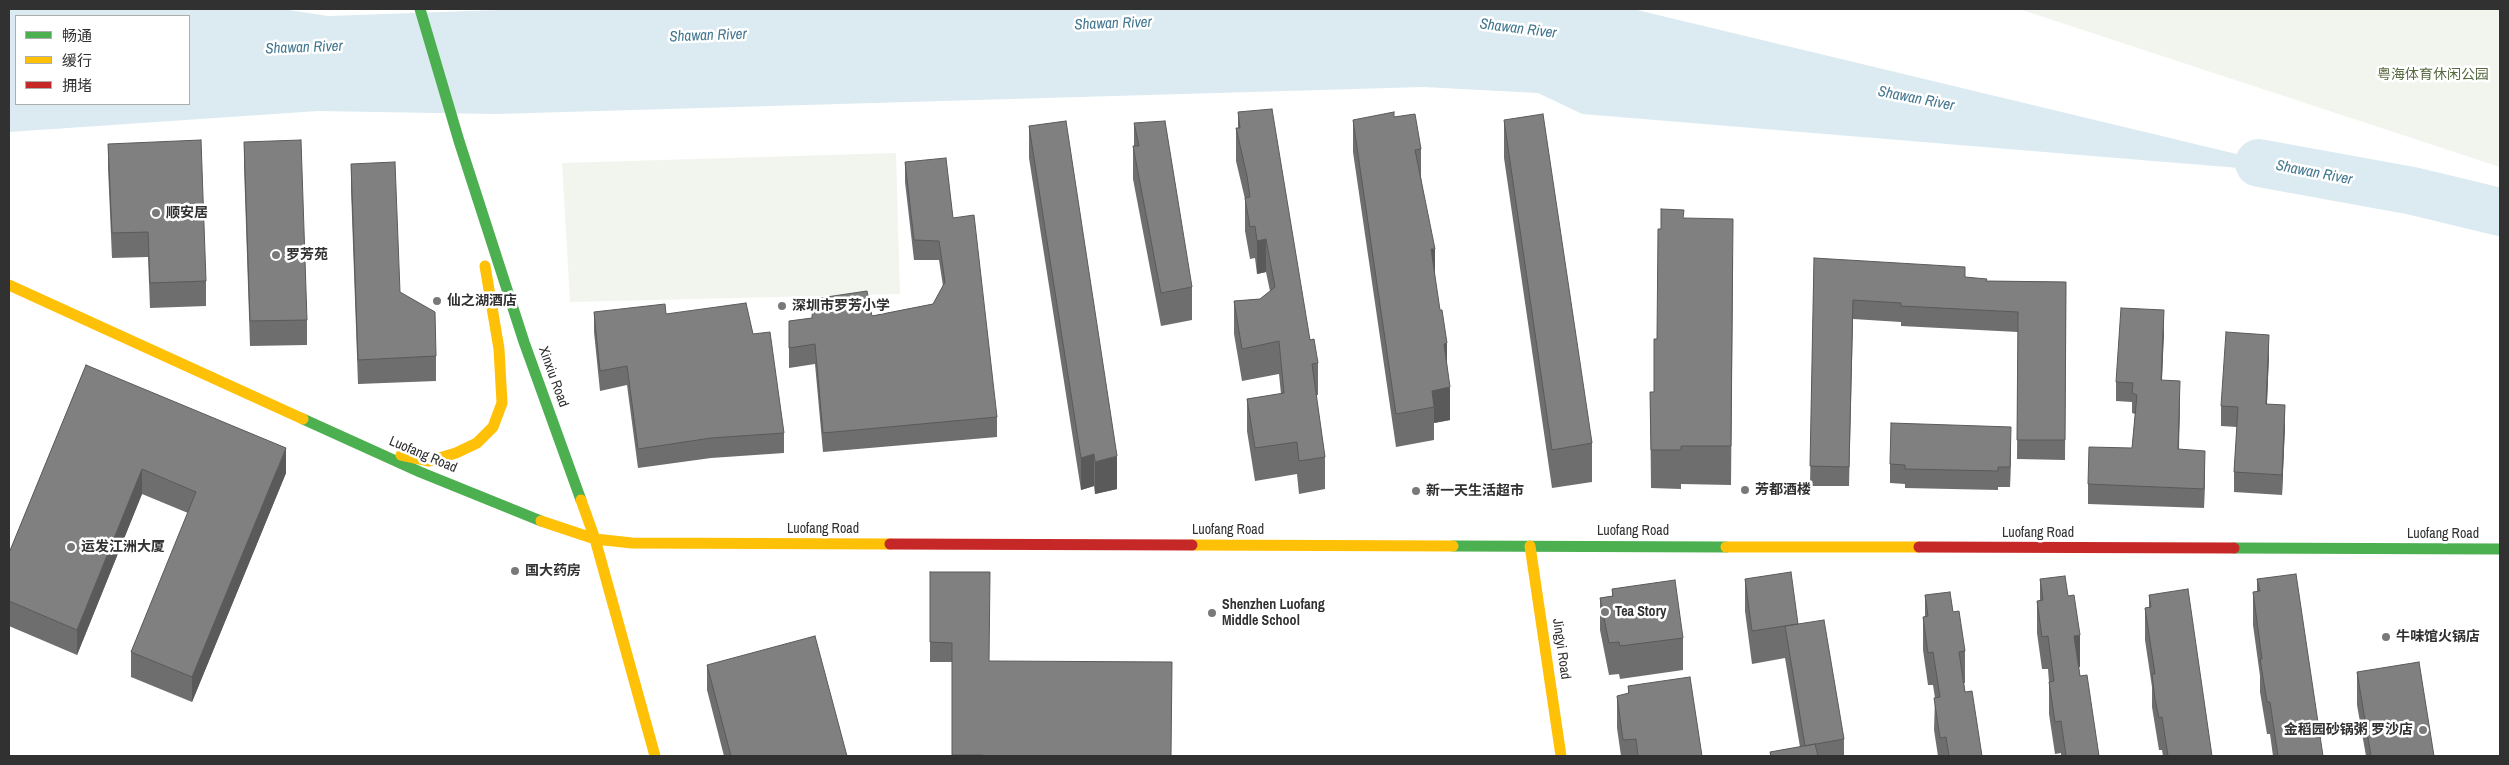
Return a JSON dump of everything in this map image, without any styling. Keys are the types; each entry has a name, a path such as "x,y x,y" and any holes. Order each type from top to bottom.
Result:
{"main road":[{"name":"Xinxiu Road","path":"420,9 459,141 524,342 595,539 655,756"},
{"path":"372,450 429,461 456,453 477,443 493,427 502,403 499,349 467,166"},
{"name":"Luofang Road","path":"9,286 372,450 544,522 595,539 632,543 2500,549"},
{"name":"Jingyi Road","path":"1530,546 1561,756"}],"green space":[{"name":"粤海体育休闲公园","path":"2019,9 2500,9 2500,167"},
{"path":"896,153 900,294 570,302 562,163"}],"water":[{"path":"9,9 282,9 328,16 527,9 1633,9 2324,175 1582,114 1538,93 1423,87 496,114 318,111 9,132"}],"building":[{"path":"1272,109 1310,340 1314,339 1318,363 1312,364 1325,457 1299,461 1297,442 1255,448 1247,399 1284,393 1279,341 1242,349 1234,301 1260,299 1275,287 1266,239 1257,241 1255,226 1250,227 1245,198 1250,197 1236,128 1240,128 1238,112"},
{"path":"1394,112 1394,117 1415,114 1421,149 1415,150 1435,249 1431,249 1447,343 1444,344 1450,387 1432,391 1434,407 1396,414 1353,120"},
{"path":"1543,114 1592,443 1552,450 1504,120"},
{"path":"1066,121 1117,456 1095,462 1094,454 1081,458 1029,126"},
{"path":"1165,121 1192,287 1161,293 1133,146 1139,146 1134,123"},
{"name":"顺安居","path":"201,140 206,281 150,283 148,232 112,233 108,144"},
{"name":"罗芳苑","path":"301,140 307,320 250,321 244,142"},
{"path":"946,158 953,218 974,215 997,417 823,433 815,344 789,348 789,321 812,318 813,299 867,291 872,316 933,304 945,282 939,241 914,240 905,162"},
{"path":"395,162 400,292 435,312 436,356 358,360 351,164"},
{"path":"1661,209 1684,210 1683,218 1733,219 1731,446 1681,446 1681,450 1651,450 1650,392 1654,392 1654,339 1657,339 1658,229 1661,229"},
{"path":"1814,258 1965,267 1965,277 1987,279 1986,281 2066,282 2065,440 2017,440 2018,312 1901,306 1901,303 1853,300 1849,467 1810,466"},
{"path":"746,303 753,334 770,332 784,433 711,438 638,449 627,366 600,371 594,312 665,304 666,314"},
{"path":"2121,308 2164,310 2161,380 2180,381 2178,449 2205,451 2204,489 2088,484 2089,447 2132,448 2137,395 2132,393 2133,383 2116,382"},
{"path":"2226,332 2269,335 2266,404 2285,405 2282,475 2234,472 2238,407 2221,406"},
{"name":"运发江洲大厦","path":"86,365 286,448 192,677 131,652 196,492 142,469 77,630 9,601 9,553"},
{"path":"1891,423 2011,427 2010,467 1998,467 1998,471 1905,469 1905,465 1890,464"},
{"path":"930,572 990,572 989,661 1172,662 1171,756 952,755 952,643 930,642"},
{"path":"1791,572 1798,624 1752,631 1745,579"},
{"path":"2296,574 2323,756 2278,756 2270,702 2267,702 2260,659 2262,659 2253,592 2260,591 2257,579"},
{"path":"2065,576 2068,596 2074,595 2080,635 2074,636 2080,676 2087,675 2099,756 2066,756 2061,721 2055,722 2049,682 2054,681 2048,636 2042,637 2037,601 2043,600 2040,579"},
{"path":"1675,580 1683,638 1620,646 1619,642 1609,643 1600,598 1613,596 1612,589"},
{"path":"2188,589 2212,756 2168,756 2162,717 2159,718 2155,699 2152,674 2155,674 2145,608 2151,607 2149,595"},
{"path":"1950,592 1953,612 1959,611 1965,651 1959,652 1965,692 1972,691 1982,756 1949,756 1946,737 1940,738 1934,698 1940,697 1933,652 1928,653 1923,617 1928,616 1925,595"},
{"path":"1824,620 1844,739 1805,746 1785,626"},
{"path":"815,636 847,756 731,756 707,665"},
{"path":"2419,662 2434,756 2371,756 2357,672"},
{"path":"1690,677 1702,756 1638,756 1636,739 1623,740 1617,696 1629,693 1628,686"},
{"path":"1815,744 1818,756 1771,756 1770,752"}],"waterway":[{"name":"Shawan River","path":"2259,163 2413,191 2500,212"}],"traffic: fast":[{"path":"420,9 459,141 524,342 581,500"},
{"path":"303,419 420,472 541,521"},
{"path":"1453,546 1726,547"},
{"path":"2234,548 2500,549"}],"traffic: slow":[{"path":"401,455 429,461 456,453 477,443 493,427 502,403 499,349 485,266"},
{"path":"9,285 303,419"},
{"path":"581,500 595,539 655,756"},
{"path":"541,521 595,539 632,543 890,544"},
{"path":"1192,545 1453,546"},
{"path":"1530,546 1561,756"},
{"path":"1726,547 1919,547"}],"traffic: jam":[{"path":"890,544 1192,545"},
{"path":"1919,547 2234,548"}],"place":[{"name":"顺安居","path":"156,213"},
{"name":"罗芳苑","path":"276,255"},
{"name":"仙之湖酒店","path":"437,301"},
{"name":"深圳市罗芳小学","path":"782,306"},
{"name":"芳都酒楼","path":"1745,490"},
{"name":"新一天生活超市","path":"1416,491"},
{"name":"运发江洲大厦","path":"71,547"},
{"name":"国大药房","path":"515,571"},
{"name":"Tea Story","path":"1605,612"},
{"name":"Shenzhen Luofang Middle School","path":"1212,613"},
{"name":"牛味馆火锅店","path":"2386,637"},
{"name":"金稻园砂锅粥 罗沙店","path":"2423,730"}]}
